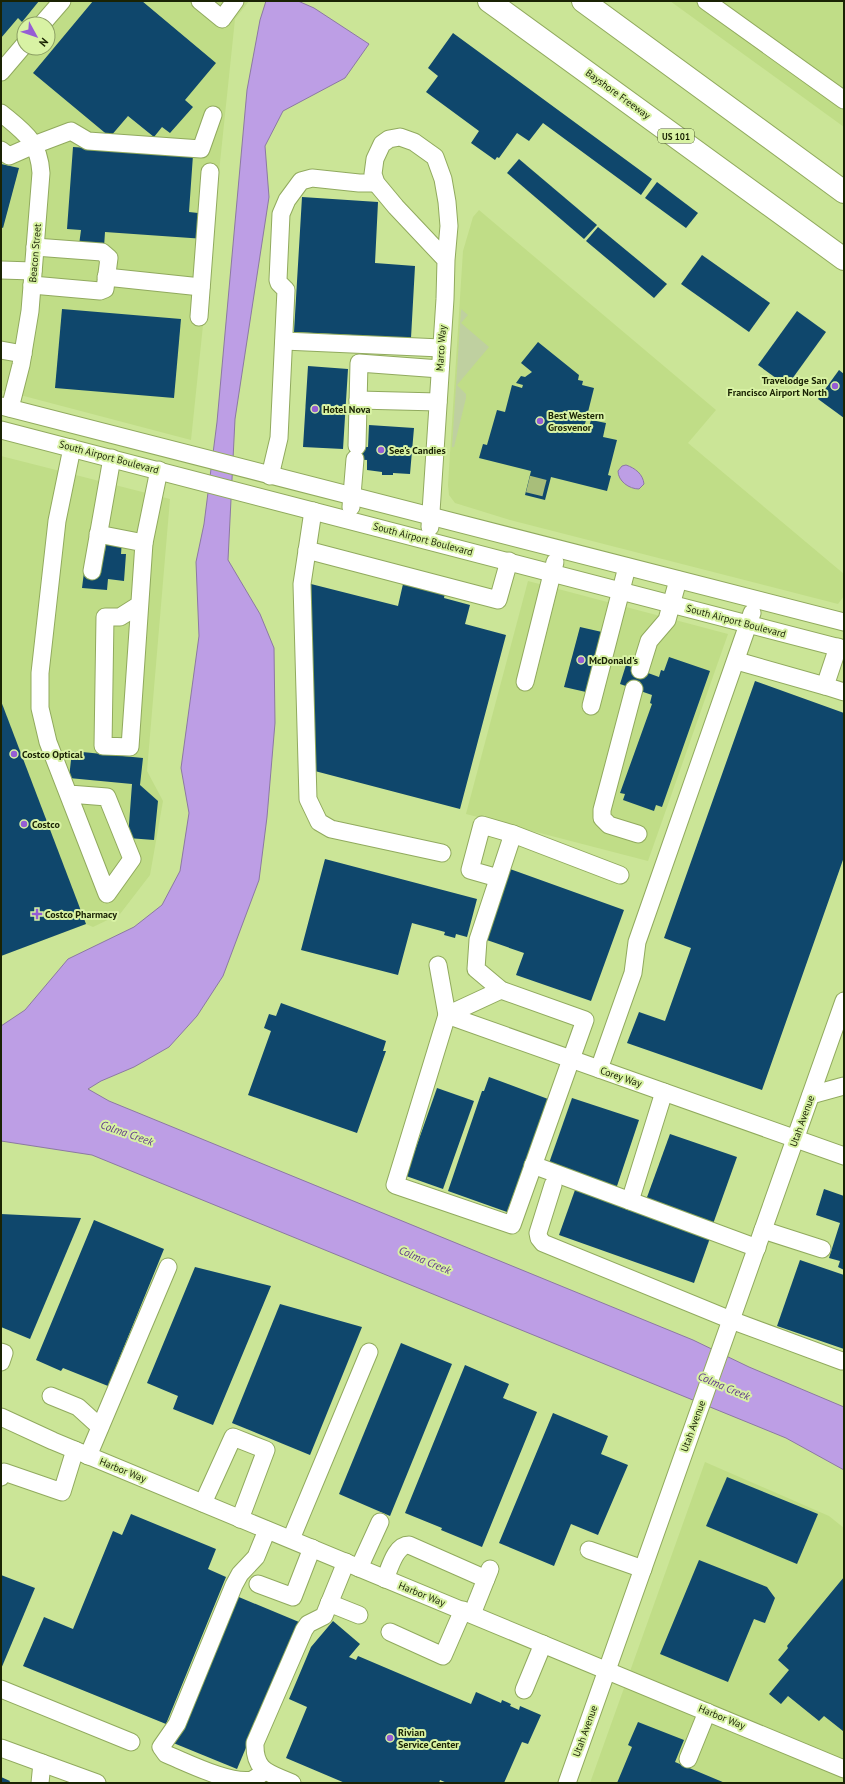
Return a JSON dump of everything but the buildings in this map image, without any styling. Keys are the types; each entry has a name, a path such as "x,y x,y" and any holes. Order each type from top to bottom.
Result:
{"highway":[{"path":"485,1 533,32"},
{"name":"Bayshore Freeway","path":"489,1 844,259"},
{"path":"583,1 844,192"},
{"path":"819,241 844,264"}],"street":[{"path":"49,16 62,1"},
{"path":"200,1 222,19 235,1"},
{"path":"706,1 844,100"},
{"path":"1,72 16,54"},
{"name":"Beacon Street","path":"1,113 26,134 34,145 40,158 41,173 30,311 23,354 5,407"},
{"path":"1,150 9,156 71,131 88,141 201,149 213,115"},
{"name":"Marco Way","path":"376,183 373,174 375,159 382,144 389,139 400,137 414,142 435,157 443,179 448,202 449,226 445,299 429,541"},
{"path":"199,317 210,172"},
{"path":"270,476 279,438 284,341 286,290 278,280 281,214 287,200 301,182 312,178 359,183 376,183 406,218 446,260"},
{"path":"1,270 100,291 105,289 109,258 102,252 35,247"},
{"path":"106,277 201,287"},
{"path":"284,341 441,348"},
{"path":"1,350 23,354"},
{"path":"350,520 356,453 359,363 440,369"},
{"path":"358,400 438,402"},
{"path":"5,407 844,622"},
{"name":"South Airport Boulevard","path":"1,430 841,648"},
{"path":"69,794 107,796 132,859 107,894 72,801 69,794 43,725 39,688 57,521 72,448"},
{"path":"92,571 112,458"},
{"path":"139,604 120,617 105,617 103,746 130,747 144,543 159,470"},
{"path":"313,511 302,584 308,799 319,822 331,829 442,853"},
{"path":"98,534 144,543"},
{"path":"525,682 558,549"},
{"path":"307,550 498,600 509,562"},
{"path":"591,706 627,567"},
{"path":"640,670 649,641 667,620 678,580"},
{"path":"599,1069 633,973 637,942 737,661 756,600"},
{"path":"825,686 841,648"},
{"path":"737,661 844,692"},
{"path":"634,689 602,810 602,818 609,825 638,834"},
{"path":"498,878 470,870 482,825 513,834 620,875"},
{"path":"438,965 447,1015 395,1185 512,1225 585,1020 501,990 476,969 478,940 513,834"},
{"path":"447,1015 501,990"},
{"name":"Utah Avenue","path":"567,1783 844,1001"},
{"name":"Corey Way","path":"447,1015 844,1156"},
{"path":"811,1095 844,1086"},
{"path":"630,1201 664,1092"},
{"path":"533,1165 757,1248"},
{"path":"552,1185 538,1233 538,1238 543,1243 731,1320 842,1361"},
{"path":"763,1230 822,1249"},
{"path":"1,1477 4,1472 62,1492 82,1453 100,1427 168,1267"},
{"path":"1,1352 4,1353 1,1362"},
{"path":"290,1539 368,1352"},
{"path":"51,1396 78,1407 100,1427"},
{"name":"Harbor Way","path":"1,1417 82,1453 240,1519 844,1769"},
{"path":"203,1503 233,1437 266,1450 240,1519"},
{"path":"292,1783 264,1771 256,1760 256,1743 304,1630 308,1624 324,1616 329,1602 380,1522"},
{"path":"264,1771 254,1779 243,1781 228,1780 166,1754 160,1747 177,1724 237,1580 245,1567 256,1557 267,1530"},
{"path":"385,1578 399,1549 404,1545 409,1545 488,1574 444,1656 390,1632"},
{"path":"258,1584 293,1597 312,1548"},
{"path":"589,1550 643,1569"},
{"path":"329,1602 359,1615"},
{"path":"524,1690 543,1644"},
{"path":"1,1689 131,1742"},
{"path":"688,1759 707,1712"},
{"path":"1,1748 97,1783"},
{"path":"40,1783 42,1763"}],"shaded area":[{"path":"1,1 249,1 235,19 191,440 1,390"},
{"path":"670,1 844,1 844,127"},
{"path":"479,210 716,410 688,443 844,574 844,596 838,604 510,520 455,503 449,495 448,485 463,251 473,217"},
{"path":"461,309 468,315 461,323 489,347 457,385 466,394 466,398 454,447 452,447"},
{"path":"1,456 170,499 147,771 163,801 150,875 120,914 93,927 86,924 1,956"},
{"path":"528,581 728,634 648,861 466,814"},
{"path":"705,1462 829,1516 844,1528 844,1783 590,1783"}],"water":[{"name":"Colma Creek","path":"266,1 298,1 314,8 369,44 345,78 283,111 265,146 269,197 235,419 228,560 260,614 274,648 275,723 267,817 259,880 223,976 197,1016 169,1047 134,1067 101,1081 88,1089 109,1101 693,1340 749,1367 844,1407 844,1470 786,1438 92,1155 1,1141 1,1026 25,1010 68,959 134,927 162,905 180,871 189,813 181,768 199,636 196,562 204,524 217,422 247,90 260,20"},
{"path":"626,465 635,470 642,477 644,484 639,489 632,488 625,484 618,475 618,471 622,466"}],"tunnel":[{"path":"528,484 548,489"}],"place":[{"name":"Travelodge San Francisco Airport North","path":"835,386"},
{"name":"Hotel Nova","path":"315,409"},
{"name":"Best Western Grosvenor","path":"540,421"},
{"name":"See's Candies","path":"381,450"},
{"name":"McDonald's","path":"581,660"},
{"name":"Costco Optical","path":"14,754"},
{"name":"Costco","path":"24,824"},
{"name":"Costco Pharmacy","path":"37,914"},
{"name":"Rivian Service Center","path":"390,1738"}]}
